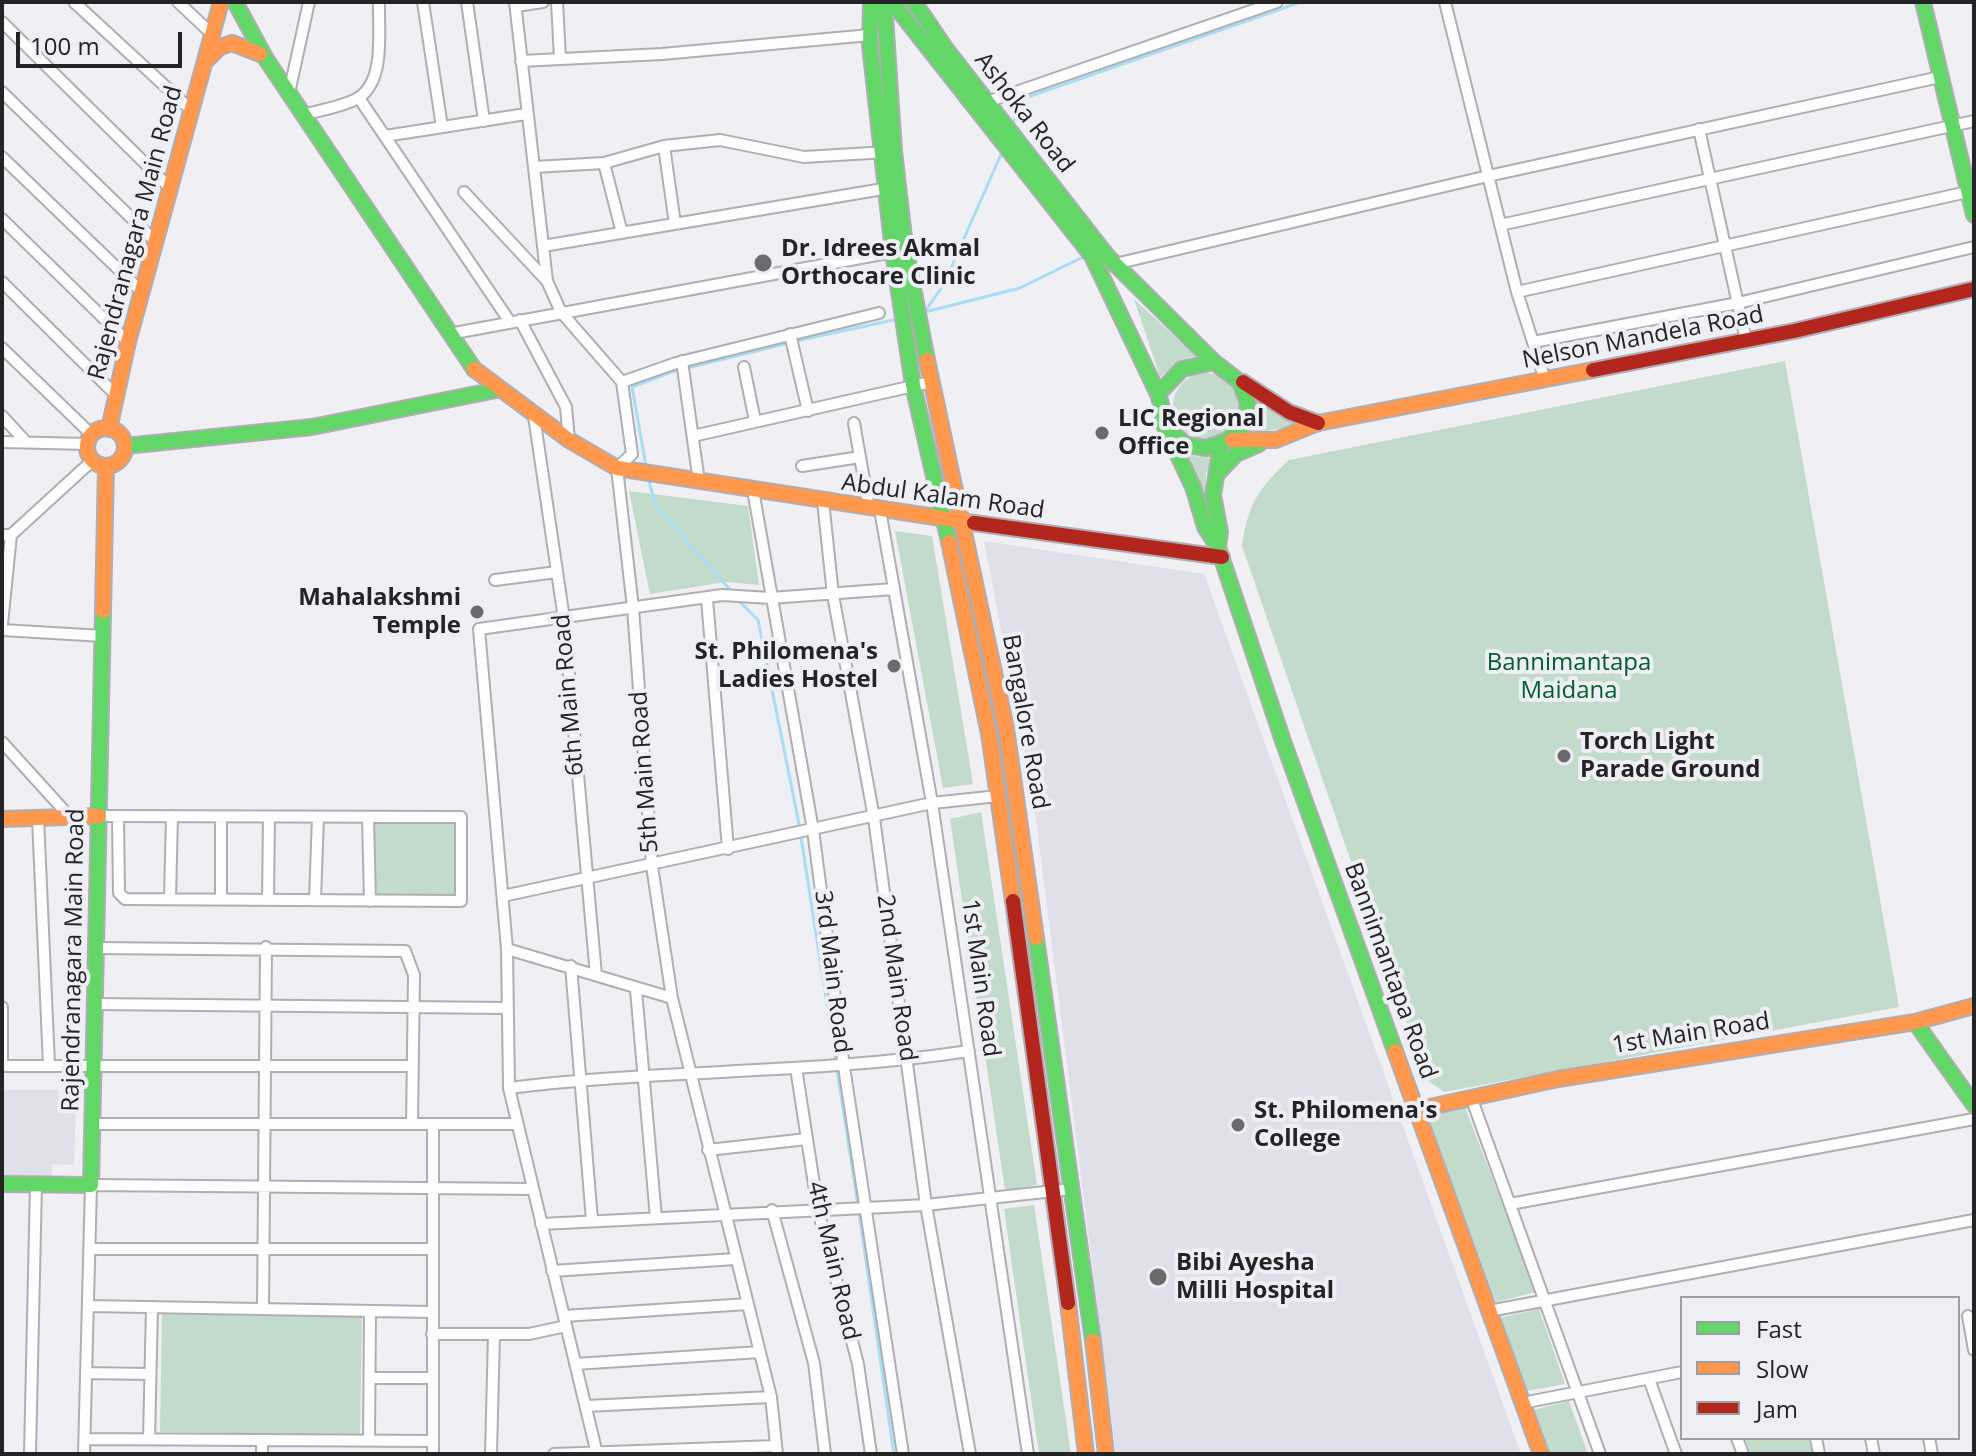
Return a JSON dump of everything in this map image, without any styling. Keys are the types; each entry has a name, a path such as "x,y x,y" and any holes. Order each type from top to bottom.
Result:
{"main road":[{"name":"Rajendranagara Main Road","path":"109,429 128,342 221,2"},
{"name":"Abdul Kalam Road","path":"235,2 266,59 474,369 496,390 569,440 617,468 943,519 1220,552"},
{"name":"Bangalore Road","path":"871,2 870,35 913,331 931,382 963,521 1008,744 1072,1189 1106,1454"},
{"name":"Bangalore Road","path":"884,2 888,152"},
{"path":"892,2 1008,138"},
{"name":"Ashoka Road","path":"914,2 987,102 1008,138 1095,250"},
{"path":"1923,2 1971,192 1974,215"},
{"path":"204,64 224,42 236,41 249,45 266,59"},
{"name":"Bangalore Road","path":"894,188 893,252 907,296"},
{"path":"1095,250 1115,264 1214,362 1233,371 1243,382 1289,412 1318,423"},
{"path":"1095,250 1158,394 1162,421 1193,487 1205,527 1220,552"},
{"name":"Nelson Mandela Road","path":"1226,443 1260,443 1286,438 1318,423 1746,340 1974,289"},
{"name":"Bangalore Road","path":"913,331 913,385 970,632 998,796 1055,1190 1086,1454"},
{"path":"1158,394 1179,368 1199,361 1214,362"},
{"path":"1220,552 1214,480 1226,443 1242,428 1248,413 1248,397 1243,382"},
{"path":"125,446 315,428 496,390"},
{"path":"1162,421 1181,443 1196,449 1226,443"},
{"path":"109,429 120,435 125,446 122,458 99,463 90,440 109,429"},
{"path":"1214,480 1226,461 1260,443"},
{"name":"Rajendranagara Main Road","path":"91,1185 103,636 99,463"},
{"name":"Bannimantapa Road","path":"1220,552 1283,741 1541,1454"},
{"path":"2,819 99,816"},
{"name":"1st Main Road","path":"1416,1110 1558,1079 1915,1022 1974,1006"},
{"path":"1915,1022 1974,1105"},
{"path":"2,1184 91,1185"}],"street":[{"path":"74,2 192,111"},
{"path":"178,2 212,34"},
{"path":"289,93 309,2"},
{"path":"303,115 359,98 373,80 378,62 379,2"},
{"path":"423,2 442,127"},
{"path":"467,2 484,121"},
{"path":"543,2 515,4 547,281 561,312 622,382 632,454 617,468"},
{"path":"557,2 560,58"},
{"path":"987,102 1277,2"},
{"path":"1445,2 1517,292 1545,380"},
{"path":"2,22 171,189"},
{"path":"521,61 662,54 870,35"},
{"path":"1115,264 1488,176 1940,77"},
{"path":"2,92 156,242"},
{"path":"359,98 515,321 566,407 569,440"},
{"path":"385,136 526,114"},
{"path":"1500,225 1974,121"},
{"path":"1699,129 1746,340"},
{"path":"534,167 604,163 664,146 720,140 804,157 888,152"},
{"path":"664,146 675,224"},
{"path":"2,157 143,293"},
{"path":"604,163 622,233"},
{"path":"543,246 894,188"},
{"path":"464,192 547,281"},
{"path":"1517,292 1971,192"},
{"path":"2,219 128,342"},
{"path":"1533,342 1738,303 1974,247"},
{"path":"449,334 893,252"},
{"path":"2,282 116,395"},
{"path":"622,382 682,361 879,313"},
{"path":"790,334 808,411"},
{"path":"2,348 90,440"},
{"path":"682,361 699,482"},
{"path":"744,367 755,421"},
{"path":"693,436 931,382"},
{"path":"2,416 26,442"},
{"name":"6th Main Road","path":"534,416 564,619 585,880 596,975"},
{"name":"1st Main Road","path":"854,423 894,589 932,803 1028,1454"},
{"path":"2,442 90,440"},
{"path":"802,466 860,457"},
{"path":"99,463 7,535 2,627 103,636"},
{"name":"5th Main Road","path":"617,468 633,608 652,866 672,998 690,1072"},
{"name":"3rd Main Road","path":"753,490 813,830 844,1067 903,1454"},
{"name":"2nd Main Road","path":"823,501 833,595 874,818 926,1205 970,1454"},
{"path":"495,580 557,572"},
{"path":"597,1453 509,1088 507,949 488,760 479,629 722,595 770,598 894,589"},
{"path":"707,599 728,849"},
{"path":"2,742 70,817"},
{"path":"503,896 932,803 998,796"},
{"path":"99,816 118,816 172,816 221,817 461,817 461,901 125,899 120,896 118,816"},
{"path":"170,899 172,816"},
{"path":"221,817 221,899"},
{"path":"268,900 269,817"},
{"path":"315,900 318,817"},
{"path":"368,817 370,901"},
{"path":"38,818 49,1065"},
{"path":"263,1309 266,947"},
{"path":"96,948 266,947 405,951 414,975 412,1124"},
{"path":"507,949 571,966 636,990 672,998"},
{"path":"571,966 578,1080 592,1220"},
{"path":"636,990 656,1218"},
{"path":"95,1004 508,1008"},
{"path":"2,1007 2,1066 412,1066"},
{"path":"509,1088 690,1072 844,1067 969,1051"},
{"name":"4th Main Road","path":"796,1068 818,1210 858,1364 871,1454"},
{"path":"554,1454 776,1450 771,1397 690,1072"},
{"path":"1471,1097 1600,1454"},
{"path":"1510,1204 1974,1119"},
{"path":"92,1124 517,1124"},
{"path":"433,1124 433,1454"},
{"path":"708,1150 807,1139"},
{"path":"30,1454 36,1184"},
{"path":"91,1185 533,1189"},
{"name":"Rajendranagara Main Road","path":"84,1454 91,1185"},
{"path":"541,1224 772,1210 926,1205 1072,1189"},
{"path":"772,1210 814,1363 825,1454"},
{"path":"1489,1311 1974,1220"},
{"path":"89,1249 431,1249"},
{"path":"552,1271 735,1259"},
{"path":"432,1334 529,1334 565,1321 748,1304"},
{"path":"88,1306 431,1312"},
{"path":"149,1439 152,1307"},
{"path":"369,1440 370,1311"},
{"path":"1967,1316 1974,1350"},
{"path":"491,1454 494,1334"},
{"path":"575,1364 760,1352"},
{"path":"1522,1403 1680,1372"},
{"path":"86,1373 150,1374"},
{"path":"370,1378 432,1378"},
{"path":"1649,1379 1676,1454"},
{"path":"586,1406 771,1397"},
{"path":"85,1439 433,1441"},
{"path":"262,1440 262,1454"}],"shaded area":[{"name":"St. Philomena's College","path":"984,541 1204,574 1521,1454 1116,1454 1033,796"},
{"path":"2,1090 59,1090 59,1106 76,1107 74,1165 52,1164 52,1180 2,1179"}],"green space":[{"path":"1134,299 1196,356 1180,360 1160,377"},
{"name":"Bannimantapa Maidana","path":"1785,361 1899,1007 1444,1092 1426,1079 1242,546 1251,508 1269,480 1289,460"},
{"path":"1199,373 1213,373 1225,378 1234,387 1239,406 1237,419 1230,430 1213,439 1199,439 1187,434 1178,425 1173,413 1173,399 1178,387 1187,378"},
{"path":"1256,400 1278,416 1299,425 1246,435 1256,413"},
{"path":"1183,450 1193,456 1214,458 1206,474 1205,494"},
{"path":"629,491 748,506 759,585 726,582 650,594"},
{"path":"895,531 932,536 973,784 943,788"},
{"path":"981,812 1037,1185 1005,1190 950,819"},
{"path":"455,822 456,894 375,894 375,823"},
{"path":"1465,1107 1536,1292 1496,1302 1427,1116"},
{"path":"1034,1205 1071,1454 1039,1454 1004,1209"},
{"path":"1539,1309 1565,1384 1526,1391 1499,1318"},
{"path":"162,1314 362,1317 360,1435 160,1432"},
{"path":"1569,1401 1588,1454 1549,1454 1533,1410"},
{"path":"1746,1440 1809,1440 1812,1454 1751,1454"}],"waterway":[{"path":"1012,126 1022,99 1301,2"},
{"path":"926,310 944,284 1002,152"},
{"path":"925,312 1020,288 1083,257"},
{"path":"796,341 898,319"},
{"path":"687,368 789,343"},
{"path":"646,466 632,387 680,369"},
{"path":"648,478 656,506 732,592"},
{"path":"739,601 758,620 799,824 858,1205"},
{"path":"859,1212 894,1454"}],"traffic: fast":[{"path":"235,2 266,59 474,369"},
{"path":"871,2 870,45 893,252 913,385 949,542"},
{"path":"884,2 894,151 905,246 927,360"},
{"path":"892,2 1092,256 1158,394"},
{"path":"914,2 946,49 1108,257 1214,362 1240,382 1248,404 1243,425 1228,440 1207,448 1186,445 1168,428 1158,394 1182,369 1214,362"},
{"path":"1923,2 1974,215"},
{"path":"125,446 312,427 496,390"},
{"path":"1162,421 1193,487 1205,527 1218,547 1283,741 1395,1051"},
{"path":"1217,474 1236,454 1259,444"},
{"path":"1218,547 1220,532 1213,495 1221,446"},
{"path":"2,1184 91,1185 103,611"},
{"path":"1036,938 1093,1341"},
{"path":"1915,1022 1974,1105"}],"traffic: slow":[{"path":"109,429 128,342 221,2"},
{"path":"208,59 220,47 232,43 260,54"},
{"path":"927,360 1006,728 1036,938"},
{"path":"474,369 569,440 617,468 974,523"},
{"path":"1232,440 1276,440 1318,423 1593,370"},
{"path":"106,428 119,434 125,447 119,460 106,466 93,460 87,447 93,434 106,428"},
{"path":"103,611 106,466"},
{"path":"949,542 989,734 1013,901"},
{"path":"2,819 99,816"},
{"path":"1416,1110 1558,1079 1915,1022 1974,1006"},
{"path":"1395,1051 1541,1454"},
{"path":"1068,1303 1086,1454"},
{"path":"1093,1341 1106,1454"}],"traffic: jam":[{"path":"1593,370 1794,331 1974,289"},
{"path":"1243,382 1289,412 1318,423"},
{"path":"974,523 1222,557"},
{"path":"1013,901 1068,1303"}],"place":[{"name":"Dr. Idrees Akmal Orthocare Clinic","path":"763,263"},
{"name":"LIC Regional Office","path":"1102,433"},
{"name":"Mahalakshmi Temple","path":"477,612"},
{"name":"St. Philomena's Ladies Hostel","path":"894,666"},
{"name":"Torch Light Parade Ground","path":"1564,756"},
{"name":"St. Philomena's College","path":"1238,1125"},
{"name":"Bibi Ayesha Milli Hospital","path":"1158,1277"}]}
